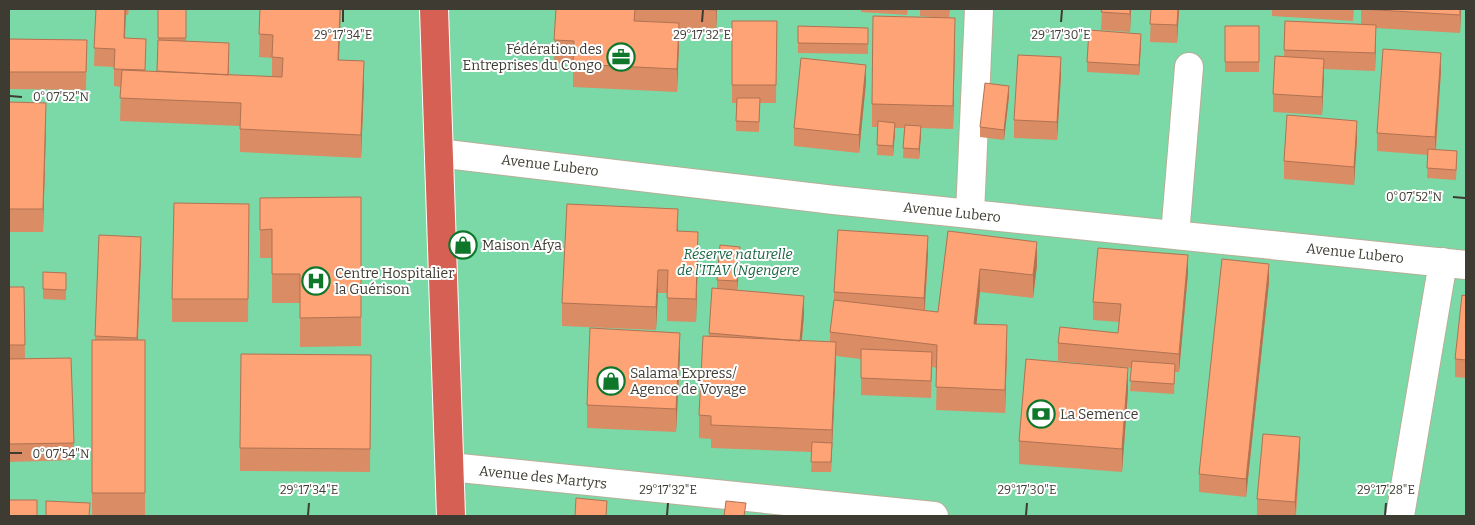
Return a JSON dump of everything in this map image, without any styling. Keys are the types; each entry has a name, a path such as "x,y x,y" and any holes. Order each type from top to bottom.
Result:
{"highway":[{"path":"434,9 451,516"}],"street":[{"path":"970,214 980,9"},
{"path":"1175,235 1189,66"},
{"name":"Avenue Lubero","path":"438,153 970,214 1454,264"},
{"path":"1400,516 1454,264"},
{"name":"Avenue des Martyrs","path":"450,467 934,516"}],"green space":[{"name":"Réserve naturelle de l'ITAV (Ngengere","path":"9,9 1466,9 1466,516 9,516"}],"building":[{"path":"96,9 125,9 124,38 146,39 145,70 114,69 115,49 94,48"},
{"path":"158,9 186,9 186,38 158,38"},
{"path":"260,9 340,9 338,60 364,61 361,135 240,129 241,103 120,98 122,70 282,77 283,58 272,57 273,35 259,34"},
{"path":"556,9 635,9 634,21 679,23 677,69 573,64 574,41 554,40"},
{"path":"1102,9 1130,9 1130,14 1101,12"},
{"path":"1151,9 1178,9 1177,25 1150,24"},
{"path":"1361,9 1460,9 1460,15"},
{"path":"873,16 955,18 953,106 872,104"},
{"path":"732,21 777,21 776,85 732,85"},
{"path":"1285,21 1376,25 1375,53 1284,50"},
{"path":"798,26 868,28 868,44 798,43"},
{"path":"1225,26 1259,26 1259,62 1225,62"},
{"path":"1089,30 1141,34 1139,65 1087,62"},
{"path":"9,39 87,40 86,72 9,72"},
{"path":"158,40 229,43 228,75 157,71"},
{"path":"1383,49 1441,53 1435,137 1377,133"},
{"path":"1018,55 1061,57 1057,122 1014,120"},
{"path":"1275,56 1324,59 1322,97 1273,94"},
{"path":"801,58 866,65 859,135 794,128"},
{"path":"985,83 1009,86 1004,130 980,127"},
{"path":"737,98 760,98 759,122 736,121"},
{"path":"9,102 46,103 43,209 9,209"},
{"path":"1287,115 1357,121 1354,167 1284,161"},
{"path":"878,121 895,123 893,146 877,145"},
{"path":"905,125 921,126 919,149 903,148"},
{"path":"1428,149 1457,151 1456,170 1427,168"},
{"name":"Centre Hospitalier la Guérison","path":"361,197 361,317 300,318 300,274 272,274 272,229 260,230 260,198"},
{"path":"174,203 249,204 248,299 172,299"},
{"path":"567,204 678,209 677,231 698,232 696,299 667,298 668,270 658,270 656,307 562,303"},
{"path":"838,230 928,236 924,298 834,292"},
{"path":"948,231 1037,242 1033,275 980,269 974,324 1007,325 1005,390 936,387 937,345 830,332 834,300 938,312"},
{"path":"99,235 141,237 137,338 95,336"},
{"path":"720,245 740,247 737,281 717,280"},
{"path":"1098,248 1188,255 1179,354 1058,343 1060,327 1118,333 1121,304 1093,302"},
{"path":"1222,259 1269,264 1246,479 1199,474"},
{"path":"43,272 66,273 66,290 43,289"},
{"path":"9,287 24,287 25,345 9,345"},
{"path":"712,288 804,296 800,341 709,333"},
{"path":"1462,295 1466,296 1466,360 1455,359"},
{"path":"590,328 680,333 676,409 587,405"},
{"path":"703,336 836,342 832,430 711,425 711,416 699,415"},
{"path":"92,340 145,340 145,493 92,493"},
{"path":"861,349 932,352 931,381 861,378"},
{"path":"241,354 371,355 370,449 240,448"},
{"path":"71,358 74,443 9,444 9,359"},
{"path":"1026,359 1128,368 1122,449 1019,441"},
{"path":"1132,361 1175,364 1174,384 1130,381"},
{"path":"1263,434 1300,437 1295,502 1257,499"},
{"path":"812,442 832,443 831,462 811,462"},
{"path":"576,498 607,501 606,516 575,516"},
{"path":"9,500 37,500 37,516 9,516"},
{"path":"46,501 90,503 89,516 46,516"},
{"path":"726,501 746,503 744,516 724,516"}],"place":[{"name":"Fédération des Entreprises du Congo","path":"621,57"},
{"name":"Maison Afya","path":"463,245"},
{"name":"Centre Hospitalier la Guérison","path":"316,281"},
{"name":"Salama Express/ Agence de Voyage","path":"611,381"},
{"name":"La Semence","path":"1041,414"}]}
